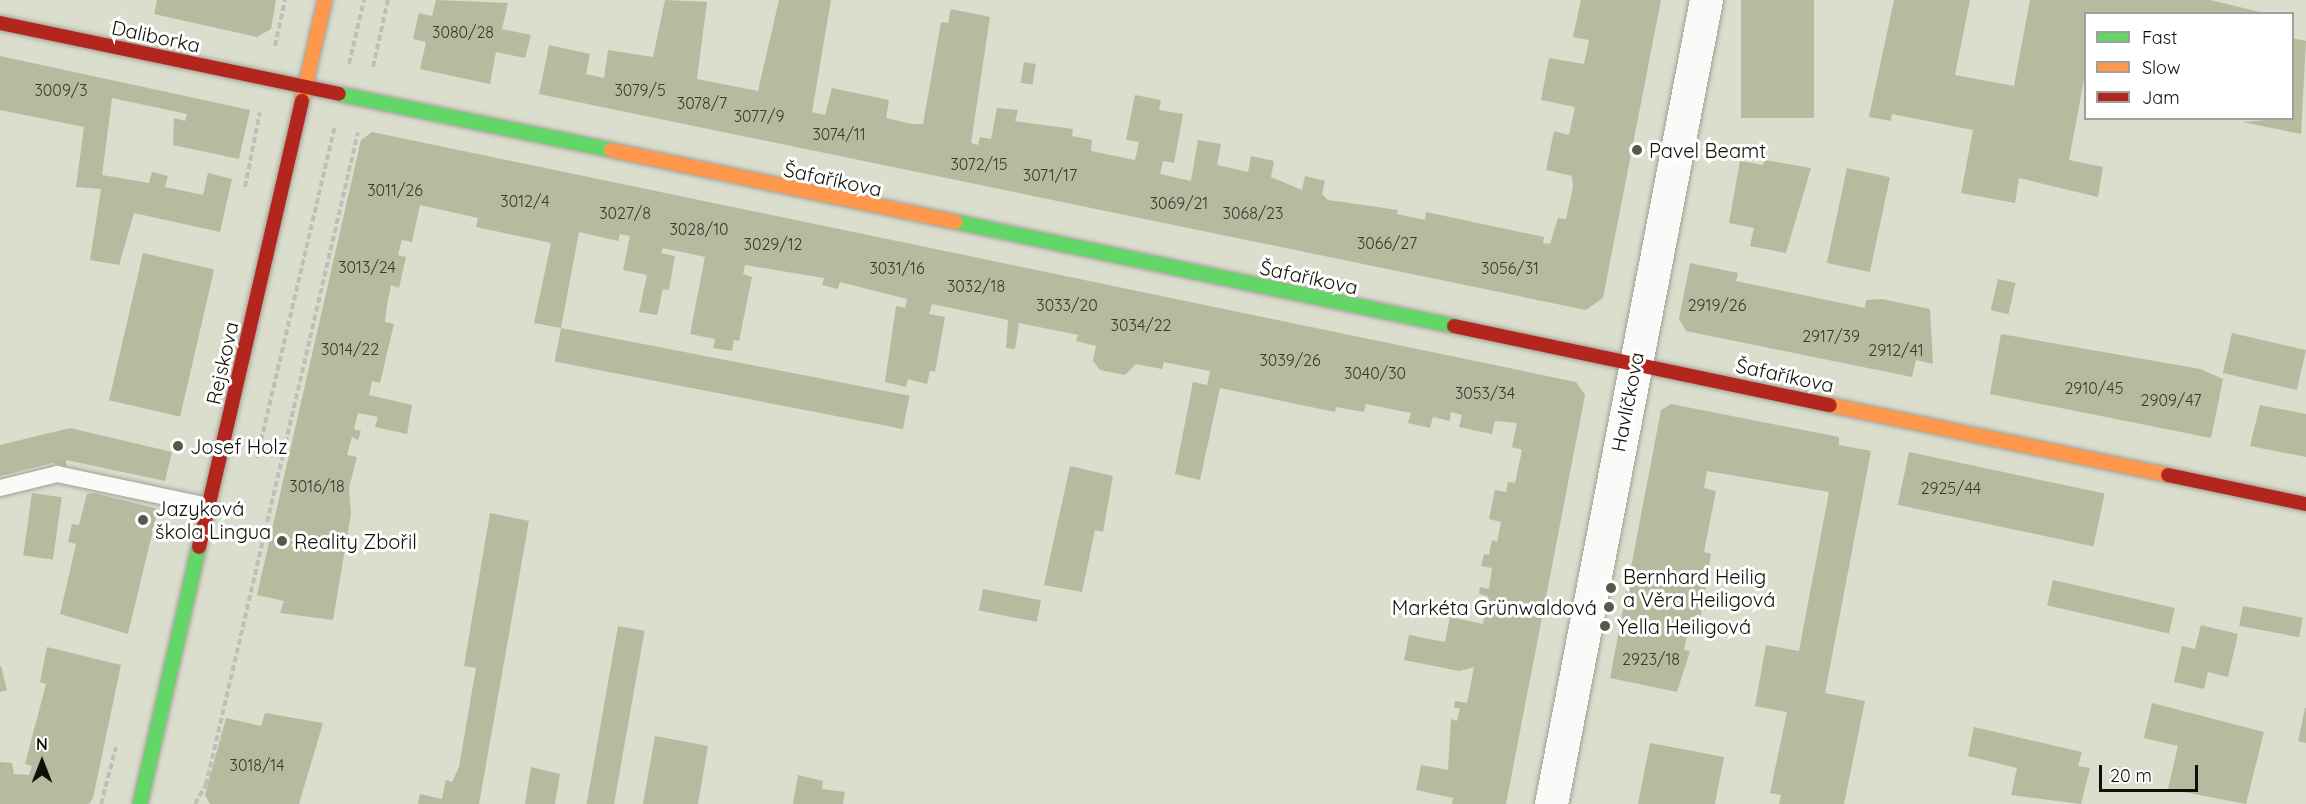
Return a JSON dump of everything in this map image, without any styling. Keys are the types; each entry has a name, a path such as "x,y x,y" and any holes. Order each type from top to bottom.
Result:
{"street":[{"name":"Rejskova","path":"140,804 325,0"},
{"name":"Havlíčkova","path":"1551,804 1706,0"},
{"name":"Daliborka","path":"0,23 305,86"},
{"name":"Šafaříkova","path":"305,86 365,103 2306,504"}],"lane":[{"path":"0,488 57,474 208,506"}],"path":[{"path":"255,468 364,0"},
{"path":"195,804 206,785 388,0"}],"building":[{"path":"157,0 276,0 271,29 257,37 154,14"},
{"path":"436,0 508,3 502,29 531,35 525,58 496,52 490,84 420,69 426,42 413,39 419,13 432,16"},
{"path":"665,0 707,2 697,79 758,91 779,0 831,0 812,112 825,115 832,88 889,100 886,118 912,124 923,124 941,22 948,23 951,9 990,17 971,143 978,145 980,137 991,139 997,108 1018,110 1015,121 1073,129 1072,136 1092,140 1091,151 1135,160 1139,142 1126,140 1135,95 1161,100 1159,110 1183,114 1174,163 1163,161 1160,174 1191,181 1198,140 1221,144 1217,165 1248,172 1251,156 1274,161 1271,177 1302,190 1305,176 1325,181 1322,194 1328,200 1398,210 1397,214 1425,220 1426,212 1544,237 1543,243 1550,244 1558,218 1566,219 1573,187 1572,176 1546,170 1554,131 1569,135 1575,107 1541,100 1549,58 1584,64 1589,40 1573,37 1581,0 1661,0 1603,298 1586,310 539,94 549,45 590,54 586,74 604,78 608,50 653,57"},
{"path":"1741,0 1814,0 1814,118 1741,118"},
{"path":"1894,0 1970,0 1955,75 2014,86 2030,0 2210,0 2260,12 2084,12 2084,79 2069,160 2103,167 2098,197 2019,178 2015,203 1961,193 1973,130 1892,114 1891,121 1869,117"},
{"path":"2294,38 2306,41 2301,134 2242,122 2294,120"},
{"path":"0,56 250,110 239,159 173,145 174,118 185,121 187,114 112,98 102,175 149,183 152,172 168,176 165,187 203,195 208,173 232,179 220,232 134,213 119,265 90,260 101,189 76,187 84,127 0,110"},
{"path":"1024,62 1036,64 1033,85 1021,83"},
{"path":"372,132 1576,382 1585,395 1506,804 1452,804 1453,798 1416,790 1421,765 1448,770 1451,719 1457,721 1460,708 1454,708 1455,701 1467,703 1474,667 1459,671 1404,660 1409,635 1445,642 1450,617 1483,624 1488,596 1479,594 1480,587 1489,589 1492,568 1481,566 1484,554 1489,555 1492,540 1497,542 1501,522 1489,519 1495,490 1506,492 1508,482 1515,483 1522,450 1512,447 1517,423 1495,421 1492,434 1459,427 1462,415 1451,412 1450,421 1433,417 1430,428 1408,423 1411,413 1366,404 1364,412 1336,407 1335,412 1220,388 1200,480 1175,474 1193,382 1207,385 1210,371 1164,362 1162,369 1136,364 1125,375 1100,370 1093,361 1096,346 1076,341 1078,335 1019,323 1015,349 1006,348 1008,320 932,304 929,314 945,317 935,372 930,371 927,384 908,379 906,387 885,382 896,306 905,308 907,299 840,282 838,289 822,285 824,278 745,265 743,274 752,277 739,341 734,340 732,351 713,348 715,339 690,334 705,257 663,248 661,253 675,256 669,290 663,289 657,315 639,312 647,275 623,270 630,236 620,234 618,241 579,232 561,328 534,323 551,243 476,227 478,218 420,205 412,242 402,240 398,255 406,257 399,288 391,285 385,322 394,324 380,383 372,381 369,395 412,405 407,434 375,427 378,417 358,413 354,429 361,431 358,440 352,437 347,455 357,457 349,488 351,514 333,620 280,613 284,601 257,595 361,140"},
{"path":"1765,160 1811,168 1786,253 1750,246 1754,228 1729,223 1740,161 1763,165"},
{"path":"1847,168 1890,177 1870,272 1827,263"},
{"path":"143,253 214,269 180,417 109,400"},
{"path":"1690,263 1738,273 1736,281 1865,308 1866,300 1882,299 1930,309 1933,364 1916,360 1912,377 1686,331 1679,319"},
{"path":"1998,279 2016,283 2008,314 1991,310"},
{"path":"561,328 909,396 903,429 555,361"},
{"path":"2232,333 2306,350 2297,390 2223,373"},
{"path":"2001,334 2200,369 2223,379 2211,438 1990,394"},
{"path":"1671,404 1839,437 1839,445 1871,451 1825,693 1865,701 1844,804 1779,804 1781,795 1770,793 1787,712 1755,706 1766,645 1799,651 1829,492 1707,471 1704,488 1716,491 1704,552 1711,554 1698,632 1688,631 1684,650 1690,651 1677,692 1610,678 1661,410"},
{"path":"2260,405 2306,414 2306,457 2250,446"},
{"path":"70,428 172,452 165,481 66,460 66,466 52,463 0,476 0,445"},
{"path":"1909,452 2105,494 2093,546 1898,505"},
{"path":"1070,466 1113,476 1103,532 1095,530 1082,592 1044,585"},
{"path":"32,493 62,497 53,560 23,555"},
{"path":"94,493 158,509 128,634 60,614 76,544 68,542 72,524 79,525 87,494"},
{"path":"490,513 529,521 479,804 418,804 420,794 442,799 446,780 452,782 459,767 476,668 464,666"},
{"path":"2053,580 2175,608 2169,633 2047,605"},
{"path":"983,589 1041,600 1037,622 979,611"},
{"path":"2243,606 2303,618 2299,637 2239,626"},
{"path":"2201,625 2238,634 2228,677 2208,672 2204,689 2174,682 2182,646 2195,649"},
{"path":"618,626 645,631 614,804 587,804"},
{"path":"47,647 121,665 93,798 89,804 0,804 0,762 12,763 14,774 29,775 32,766 25,764 46,684 40,682"},
{"path":"0,667 7,690 0,692"},
{"path":"2152,703 2264,732 2246,804 2168,789 2178,746 2144,738"},
{"path":"2306,708 2306,743 2298,741"},
{"path":"265,713 323,723 299,804 210,804 205,795 226,718 261,726"},
{"path":"1974,727 2082,752 2078,766 2090,768 2081,804 2011,795 2017,768 1968,756"},
{"path":"655,736 708,746 698,804 643,804"},
{"path":"1650,743 1724,757 1715,804 1638,804"},
{"path":"531,767 560,774 555,804 525,804"},
{"path":"798,775 823,781 822,789 845,792 843,804 793,804"}],"traffic: fast":[{"path":"339,94 611,150"},
{"path":"956,222 1454,326"},
{"path":"140,804 199,547"}],"traffic: slow":[{"path":"302,101 325,0"},
{"path":"611,150 956,222"},
{"path":"1830,405 2168,475"}],"traffic: jam":[{"path":"0,23 339,94"},
{"path":"199,547 302,101"},
{"path":"1454,326 1830,405"},
{"path":"2168,475 2306,504"}],"place":[{"name":"Pavel Beamt","path":"1637,150"},
{"name":"Josef Holz","path":"178,446"},
{"name":"Jazyková škola Lingua","path":"143,520"},
{"name":"Reality Zbořil","path":"282,541"},
{"name":"Bernhard Heilig a Věra Heiligová","path":"1611,588"},
{"name":"Markéta Grünwaldová","path":"1609,607"},
{"name":"Yella Heiligová","path":"1605,626"}]}
